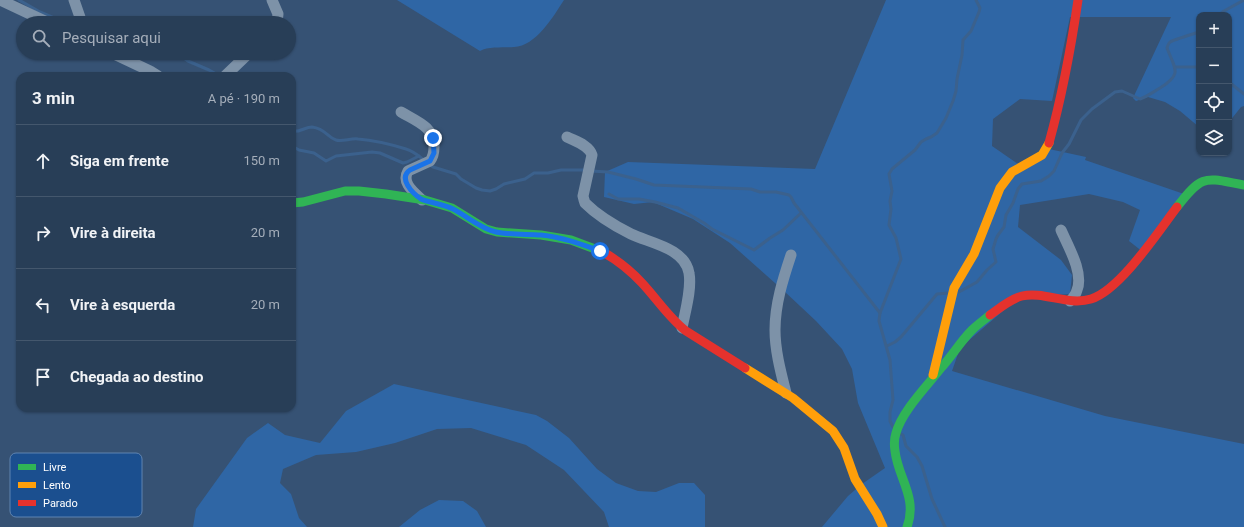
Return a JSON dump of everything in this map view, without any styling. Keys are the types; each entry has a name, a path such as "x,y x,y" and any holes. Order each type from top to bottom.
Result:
{"street":[{"path":"0,0 34,16"},
{"path":"74,0 80,16"},
{"path":"272,0 278,16"},
{"path":"932,380 954,288 974,254 1000,188 1012,172 1042,155 1049,144 1064,79 1078,0"},
{"path":"127,60 152,72"},
{"path":"229,72 242,60"},
{"path":"401,112 426,127 430,131 433,138 434,153 430,161 408,171 405,178 406,182 422,200"},
{"path":"567,137 583,145 592,152 583,196 585,203 612,224 631,234 674,252 685,262 690,275 690,283 682,328"},
{"path":"907,527 911,512 910,503 897,457 895,441 896,433 899,425 910,409 973,329 1014,299 1023,296 1032,295 1077,302 1094,298 1119,280 1146,248 1190,190 1199,182 1217,179 1244,185"},
{"path":"296,203 345,191 359,191 422,200 452,208 486,229 509,234 557,237 571,240 600,251 613,258 641,282 682,328 694,337 786,393 825,423 839,437 855,479 875,508 883,527"},
{"path":"1061,230 1078,269 1078,287 1070,301"},
{"path":"786,393 780,367 775,330 779,297 784,275 791,255"}],"shaded area":[{"path":"397,0 564,0 543,30 530,42 514,47 492,48 480,51"},
{"path":"886,0 1244,0 1244,106 1241,107 1232,118 1232,12 1196,12 1196,124 1180,111 1165,102 1148,97 1136,101 1133,98 1171,17 1070,17 1052,101 1020,99 993,119 992,146 1021,166 1049,149 1086,157 1085,160 1184,194 1143,252 1129,241 1140,210 1123,202 1089,194 1020,205 1018,227 1061,260 1072,275 1070,294 1018,298 960,348 952,371 1105,416 1244,444 1244,527 822,527 848,496 885,468 858,403 852,369 842,349 816,321 730,243 693,219 653,202 634,204 604,197 605,172 628,162 815,169"},
{"path":"394,384 536,415 547,421 569,438 597,469 616,483 638,491 656,492 679,483 694,483 705,495 705,527 609,527 604,512 564,470 526,445 471,428 437,429 395,443 356,452 316,455 283,469 280,483 291,494 299,518 307,527 193,527 196,509 247,438 268,423 285,435 320,443 346,411"},
{"path":"439,500 463,501 477,511 486,527 399,527 420,510"}],"waterway":[{"path":"19,0 49,16"},
{"path":"893,427 890,421 890,412 893,400 890,360 879,321 880,313 901,259 896,238 889,225 892,191 889,174 892,169 915,150 921,142 937,133 946,118 956,91 963,40 971,31 979,12 980,8 976,0"},
{"path":"1223,12 1244,0"},
{"path":"959,292 977,282 996,262 993,249 996,239 1004,227 1006,215 1013,203 1018,189 1022,184 1041,181 1049,176 1054,171 1062,153 1069,144 1081,120 1092,109 1115,92 1122,91 1140,99 1172,79 1175,71 1167,48 1168,44 1172,41 1196,33"},
{"path":"187,60 213,72"},
{"path":"1175,67 1196,67"},
{"path":"1232,84 1244,94"},
{"path":"296,131 312,127 323,131 336,140 341,141 358,139 389,144 409,150 424,160"},
{"path":"296,148 314,153 326,161 336,156 372,152 380,153 403,163 419,156"},
{"path":"430,165 456,174 461,179 476,188 490,191 504,184 525,179 534,173 548,173 561,170 585,170"},
{"path":"591,171 608,172 654,185 751,189 760,192 776,192 789,195 880,313"},
{"path":"609,194 618,199 639,199 678,208 712,229 754,250 783,230 801,213"},
{"path":"887,346 901,337 937,294 948,293"},
{"path":"901,434 903,435 906,446 917,457 922,466 932,499 945,527"}],"traffic: fast":[{"path":"1177,207 1199,183 1213,180 1244,185"},
{"path":"296,203 345,191 386,194 425,200 452,208 486,229 497,232 541,235 571,240 603,252"},
{"path":"907,527 910,517 909,497 897,461 894,446 899,425 909,408 964,339 974,328 990,315"}],"traffic: slow":[{"path":"933,375 954,288 974,254 1000,188 1012,172 1042,155 1049,143"},
{"path":"745,368 793,398 833,431 844,448 855,479 877,514 883,527"}],"traffic: jam":[{"path":"1049,143 1066,72 1078,0"},
{"path":"990,315 1009,301 1022,296 1039,295 1065,300 1082,301 1091,299 1102,293 1126,273 1177,207"},
{"path":"603,252 619,262 633,274 648,289 674,320 686,331 745,368"}],"route":[{"path":"433,138 434,153 430,161 408,171 405,178 406,182 422,200 452,208 486,229 509,234 557,237 571,240 600,251"}]}
